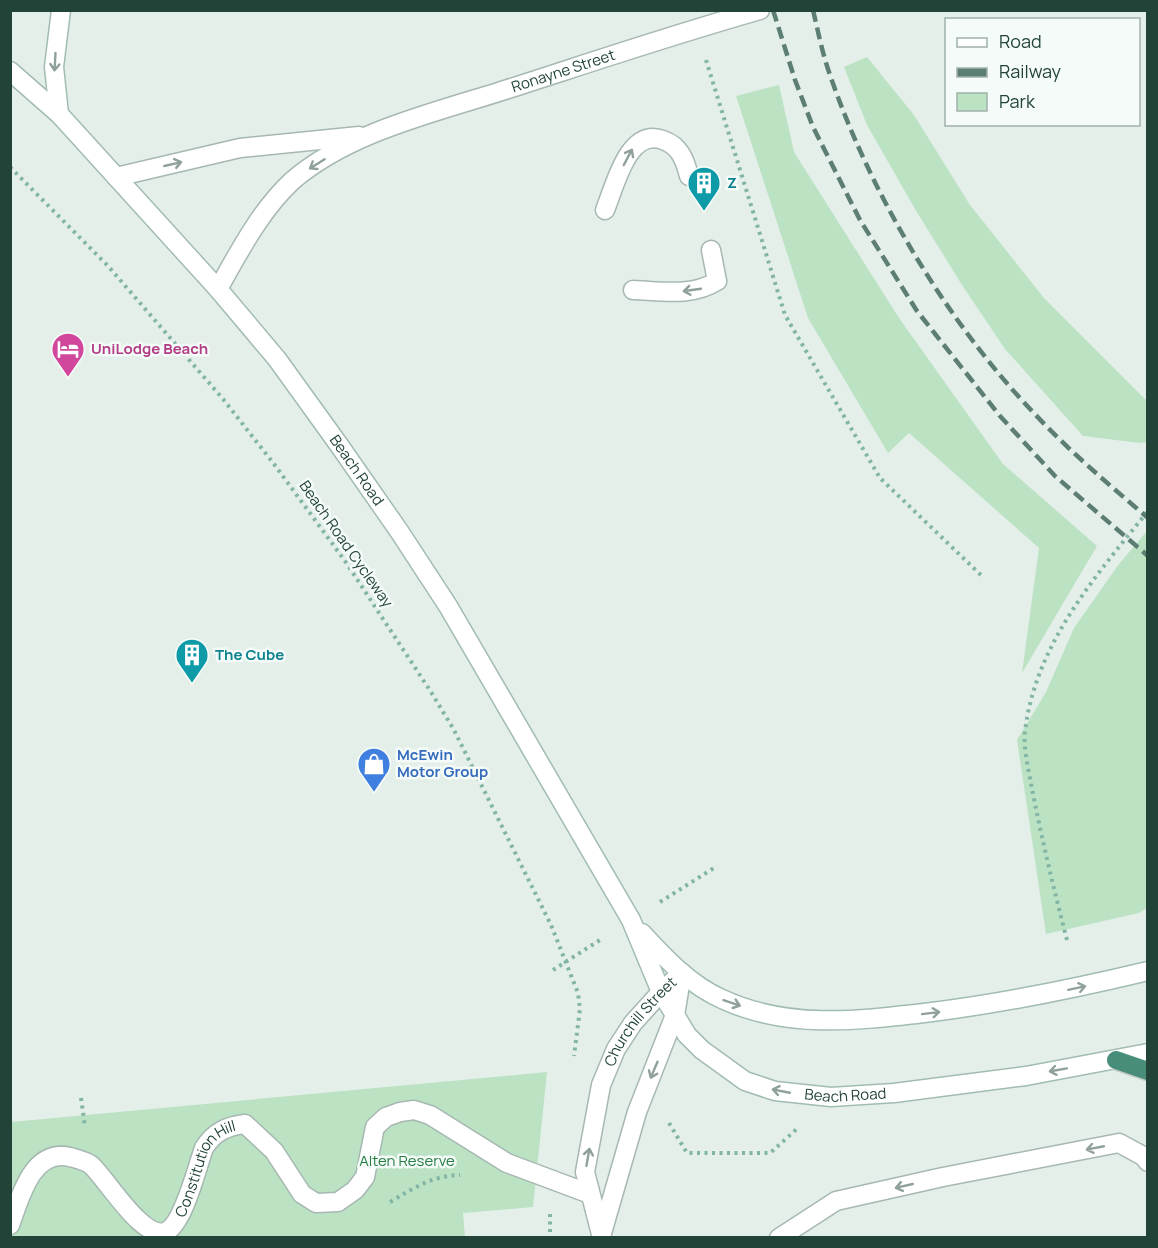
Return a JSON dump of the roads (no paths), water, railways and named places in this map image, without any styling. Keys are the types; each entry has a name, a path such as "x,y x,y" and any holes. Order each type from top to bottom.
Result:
{"highway":[{"path":"1116,1060 1148,1071"}],"main road":[{"path":"59,114 54,67 61,10"},
{"name":"Ronayne Street","path":"218,289 257,222 280,194 314,165 368,135 696,28 760,10"},
{"name":"Beach Road","path":"10,71 59,114 218,289 277,359 399,531 448,606 631,920 661,992 675,1016 687,1035 702,1050 745,1081 775,1091 831,1097 894,1093 1026,1076 1148,1053"},
{"name":"Ronayne Street","path":"116,177 240,148 368,135"},
{"path":"605,210 627,156 642,140 658,138 677,147 689,176"},
{"path":"633,290 687,292 706,288 717,281 711,250"},
{"name":"Beach Road","path":"631,920 662,955 702,989 722,1000 745,1008 771,1016 800,1020 872,1019 977,1007 1078,988 1148,971"},
{"name":"Churchill Street","path":"601,1236 585,1172 601,1085 622,1038 661,992 682,973"},
{"name":"Churchill Street","path":"601,1236 637,1112 675,1016 682,973"},
{"name":"Constitution Hill","path":"10,1225 37,1165 52,1157 62,1155 89,1163 134,1217 147,1228 159,1233 167,1231 175,1225 181,1212 209,1139 218,1131 245,1124 274,1151 302,1194 316,1203 338,1202 356,1190 364,1177 375,1127 386,1117 414,1110 430,1115 507,1163 590,1194"},
{"path":"779,1238 836,1201 943,1177 1119,1143 1143,1156 1148,1162"}],"railway":[{"path":"773,10 795,80 813,127 860,220 917,311 1000,416 1055,476 1148,556"},
{"path":"813,10 829,72 865,162 913,252 940,294 969,336 1031,410 1102,479 1148,518"}],"place":[{"name":"Z","path":"704,212"},
{"name":"UniLodge Beach","path":"68,378"},
{"name":"The Cube","path":"192,684"},
{"name":"McEwin Motor Group","path":"374,793"}],"park label":[{"name":"Alten Reserve","path":"407,1161"}]}
